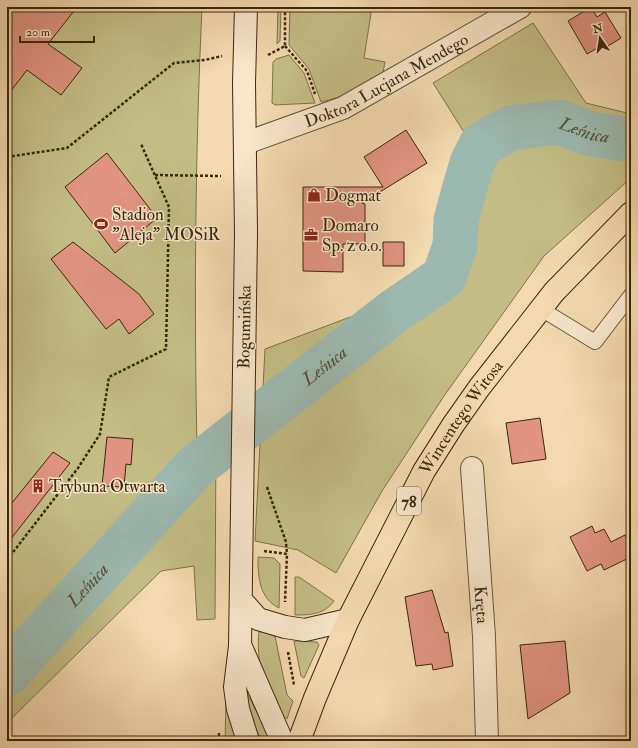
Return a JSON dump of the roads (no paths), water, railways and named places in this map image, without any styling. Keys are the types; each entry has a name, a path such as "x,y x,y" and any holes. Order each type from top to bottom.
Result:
{"main road":[{"name":"Wincentego Witosa","path":"299,741 315,698 348,620 424,471 453,425 479,388 541,308 593,250 631,213"}],"street":[{"name":"Bogumińska","path":"246,7 244,83 246,143 243,478 240,646 235,687 238,709 248,741"},
{"name":"Doktora Lucjana Mendego","path":"246,143 343,108 520,7"},
{"name":"Kręta","path":"472,468 484,636 487,741"},
{"path":"241,600 258,619 285,627 305,630 348,620"},
{"name":"Bogumińska","path":"240,646 282,741"}],"lane":[{"path":"541,308 595,342 631,295"}],"waterway":[{"name":"Leśnica","path":"7,674 194,468 393,312 444,277 455,246 456,220 465,187 472,163 481,145 510,128 559,122 591,134 631,140"}],"place":[{"name":"Dogmat","path":"314,195"},
{"name":"Stadion \"Aleja\" MOSiR","path":"101,224"},
{"name":"Domaro Sp. z o.o.","path":"311,235"},
{"name":"Trybuna Otwarta","path":"38,486"}]}
